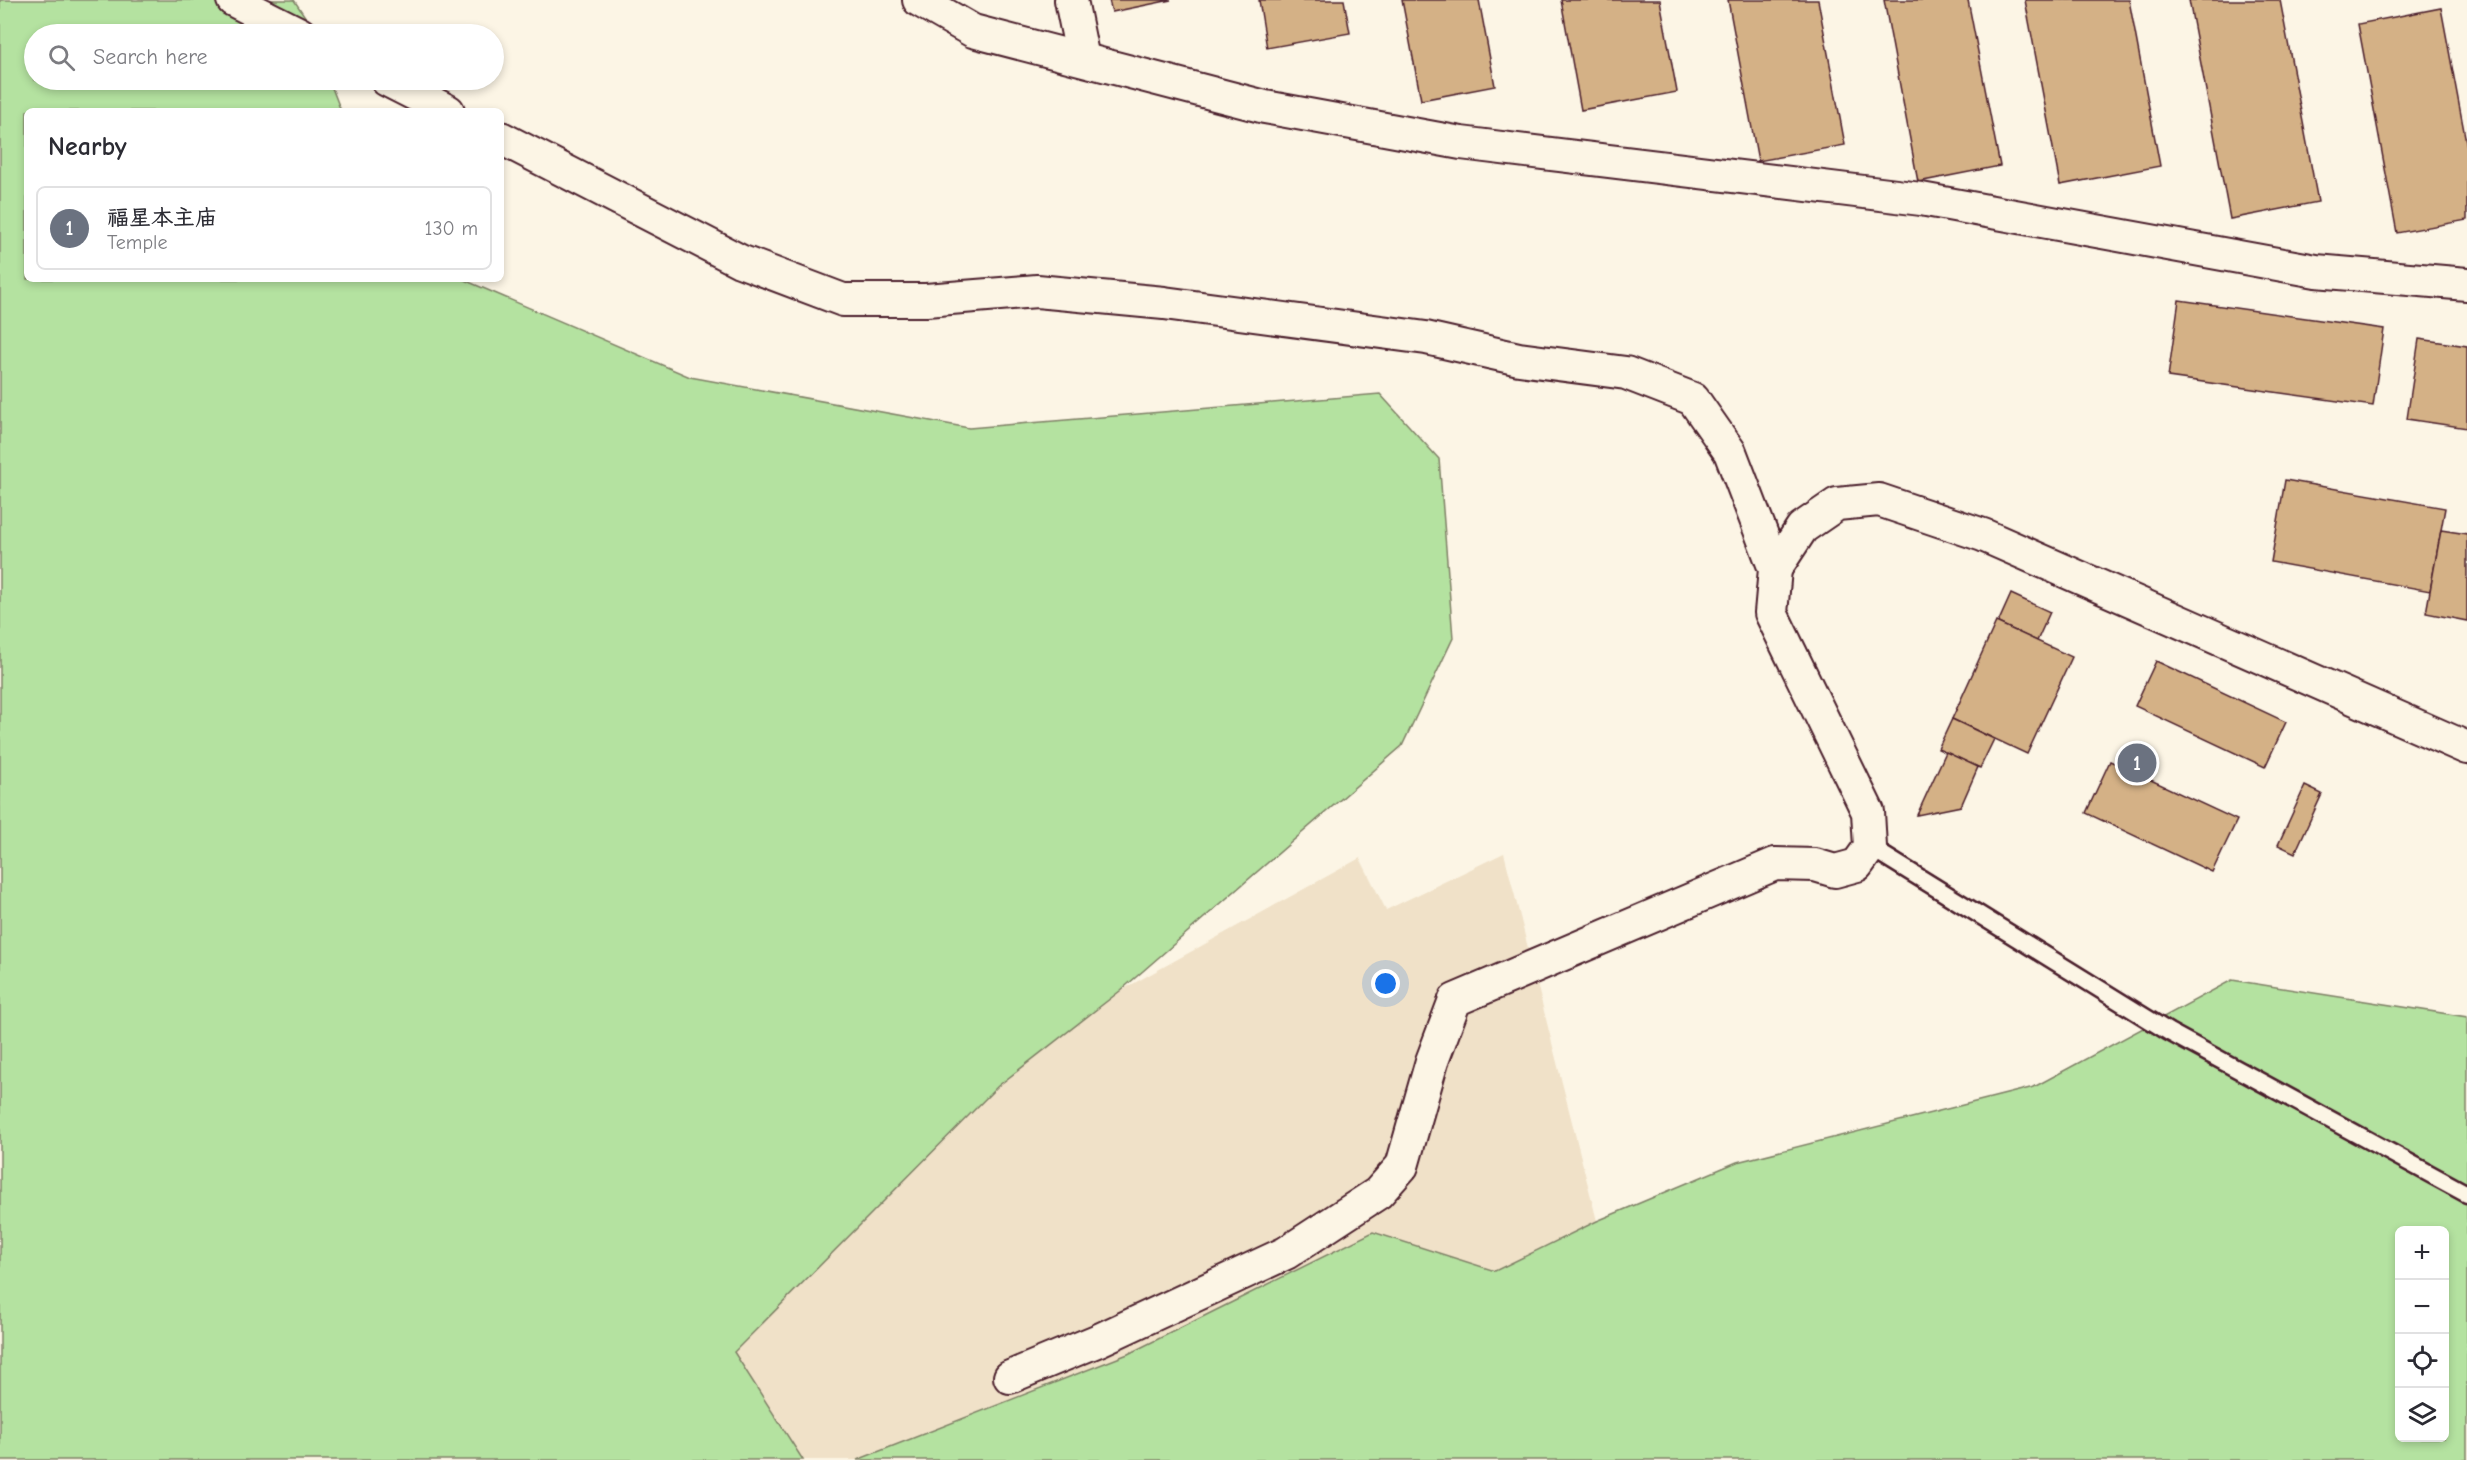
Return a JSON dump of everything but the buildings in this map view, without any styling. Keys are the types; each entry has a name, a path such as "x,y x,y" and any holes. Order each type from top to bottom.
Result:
{"street":[{"path":"233,0 280,24"},
{"path":"919,0 973,31 1265,107 1461,143 1921,199 2316,271 2467,284"},
{"path":"1071,0 1083,59"},
{"path":"407,90 442,108"},
{"path":"504,140 740,261 843,300 926,300 1037,291 1164,303 1426,338 1519,359 1626,373 1693,399 1730,452 1775,569 1771,613 1868,812 1870,847 1857,865 1835,872 1815,865 1775,864 1455,1000 1432,1061 1402,1166 1378,1193 1286,1253 1099,1340 1010,1377"},
{"path":"1775,569 1802,528 1838,504 1879,500 1983,535 2467,748"}],"lane":[{"path":"1870,847 2169,1032 2467,1194"}],"shaded area":[{"path":"1504,853 1597,1221 1495,1271 1373,1232 1128,1354 857,1460 803,1460 733,1353 998,1086 1120,991 1360,858 1386,910"}],"green space":[{"path":"0,0 294,0 308,24 24,24 24,90 333,90 340,108 24,108 24,282 469,282 690,377 969,428 1380,394 1439,459 1453,638 1402,746 1120,991 998,1086 734,1352 803,1460 0,1460"},
{"path":"2232,980 2467,1017 2467,1460 857,1460 1128,1354 1373,1232 1495,1271 1597,1221 1737,1162 2034,1087"}],"place":[{"name":"福星本主庙","path":"2137,763"}]}
